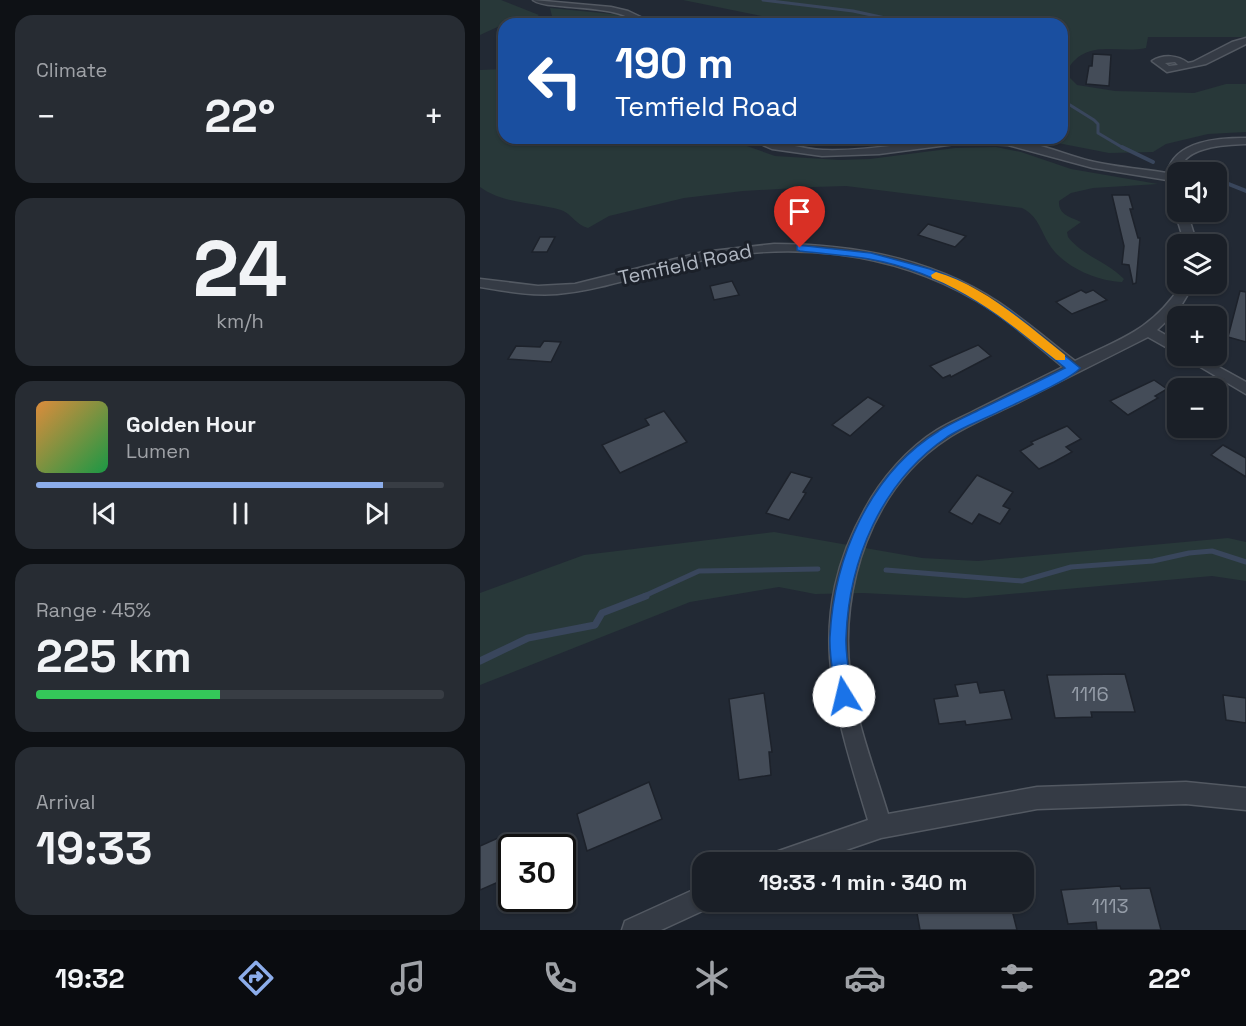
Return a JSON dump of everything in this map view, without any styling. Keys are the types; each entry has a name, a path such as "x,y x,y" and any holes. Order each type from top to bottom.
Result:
{"street":[{"path":"537,0 618,10 638,18"},
{"path":"1186,66 1205,62 1231,45 1246,42"},
{"path":"1178,162 1190,152 1214,144 1246,141"},
{"path":"767,144 792,150 850,153 928,144"},
{"path":"1013,144 1034,147 1093,165 1167,176"},
{"name":"Temfield Road","path":"480,283 556,290 728,252 779,248 849,252 900,263 954,283 1005,313 1074,368"},
{"path":"881,827 849,717 837,639 842,596 850,563 873,508 891,483 942,434 1148,331 1174,306 1182,294"},
{"path":"1148,331 1167,342"},
{"path":"1206,366 1246,389"},
{"path":"807,852 881,827 1037,798 1186,793 1246,799"},
{"path":"634,930 692,903"}],"shaded area":[{"path":"480,0 501,0 539,15 534,18 498,18 498,27 480,35"},
{"path":"683,0 1246,0 1246,37 1148,37 1146,48 1105,49 1086,53 1070,66 1069,77 1077,85 1115,91 1194,93 1226,84 1246,84 1246,132 1208,134 1166,144 1153,152 1109,153 1063,144 1068,144 1068,18 772,18"},
{"path":"550,8 632,16 634,18 549,18 552,16"},
{"path":"498,69 498,144 741,144 775,156 840,160 870,159 955,148 996,147 1021,152 1071,169 1158,184 1093,188 1071,193 1059,201 1063,212 1081,222 1067,232 1068,237 1081,250 1118,273 1124,279 1122,282 1092,276 1063,260 1049,244 1035,219 1022,208 846,186 743,191 684,198 609,216 588,228 561,210 509,200 480,187 480,70"},
{"path":"774,532 922,558 978,561 1228,538 1246,542 1246,581 1212,576 966,598 863,593 815,594 779,587 690,602 480,685 480,593 584,555"}],"building":[{"path":"1093,54 1111,55 1109,86 1086,84"},
{"path":"1112,195 1129,195 1133,209 1130,209 1138,238 1140,238 1136,283 1133,284 1129,265 1122,264 1124,246"},
{"path":"928,224 966,236 955,247 918,235"},
{"path":"540,237 555,237 547,252 532,252"},
{"path":"732,281 739,295 714,300 710,286"},
{"path":"1081,290 1086,293 1093,290 1107,300 1072,314 1056,302"},
{"path":"1240,291 1246,292 1246,342 1228,337"},
{"path":"544,341 561,342 551,362 508,359 516,346 540,347"},
{"path":"978,345 991,356 951,377 950,375 943,378 930,366"},
{"path":"1154,380 1167,389 1155,396 1158,398 1128,415 1110,401"},
{"path":"868,397 884,406 850,436 832,425"},
{"path":"664,411 687,442 620,473 602,445 649,425 645,419"},
{"path":"1067,426 1081,439 1066,447 1072,452 1054,462 1039,469 1020,451 1033,444 1031,442"},
{"path":"1223,445 1246,458 1246,477 1211,455"},
{"path":"791,472 812,478 803,492 806,493 789,520 766,513"},
{"path":"977,475 1013,492 1003,506 1010,509 1000,524 979,514 972,524 949,512"},
{"path":"1125,674 1135,712 1091,712 1092,717 1055,718 1047,675"},
{"path":"977,682 980,693 1004,690 1012,719 966,725 965,721 939,724 934,699 958,696 955,685"},
{"path":"764,693 772,752 769,752 771,775 739,780 729,699"},
{"path":"1223,695 1246,698 1246,723 1226,720"},
{"path":"649,782 662,819 587,851 577,814"},
{"path":"498,838 498,882 480,890 480,846"},
{"path":"1120,886 1121,889 1150,888 1161,930 1097,930 1096,922 1068,924 1061,890"},
{"path":"1012,912 1017,930 920,930 917,913"}],"waterway":[{"path":"763,0 853,11 885,18"},
{"path":"1068,104 1094,120 1098,124 1098,133 1125,149"},
{"path":"1122,147 1153,162"},
{"path":"1227,183 1246,191"},
{"path":"886,570 1022,581 1071,567 1153,561 1189,553 1212,551 1246,562"},
{"path":"642,597 699,571 818,569"},
{"path":"480,661 528,638 595,625 602,613 646,596"}],"slow traffic":[{"path":"936,275 980,297 1005,313 1060,357"}],"route":[{"path":"800,248 835,250 871,256 900,263 954,283 1005,313 1074,368 942,434 891,483 873,508 850,563 842,596 837,639 844,696"}]}
